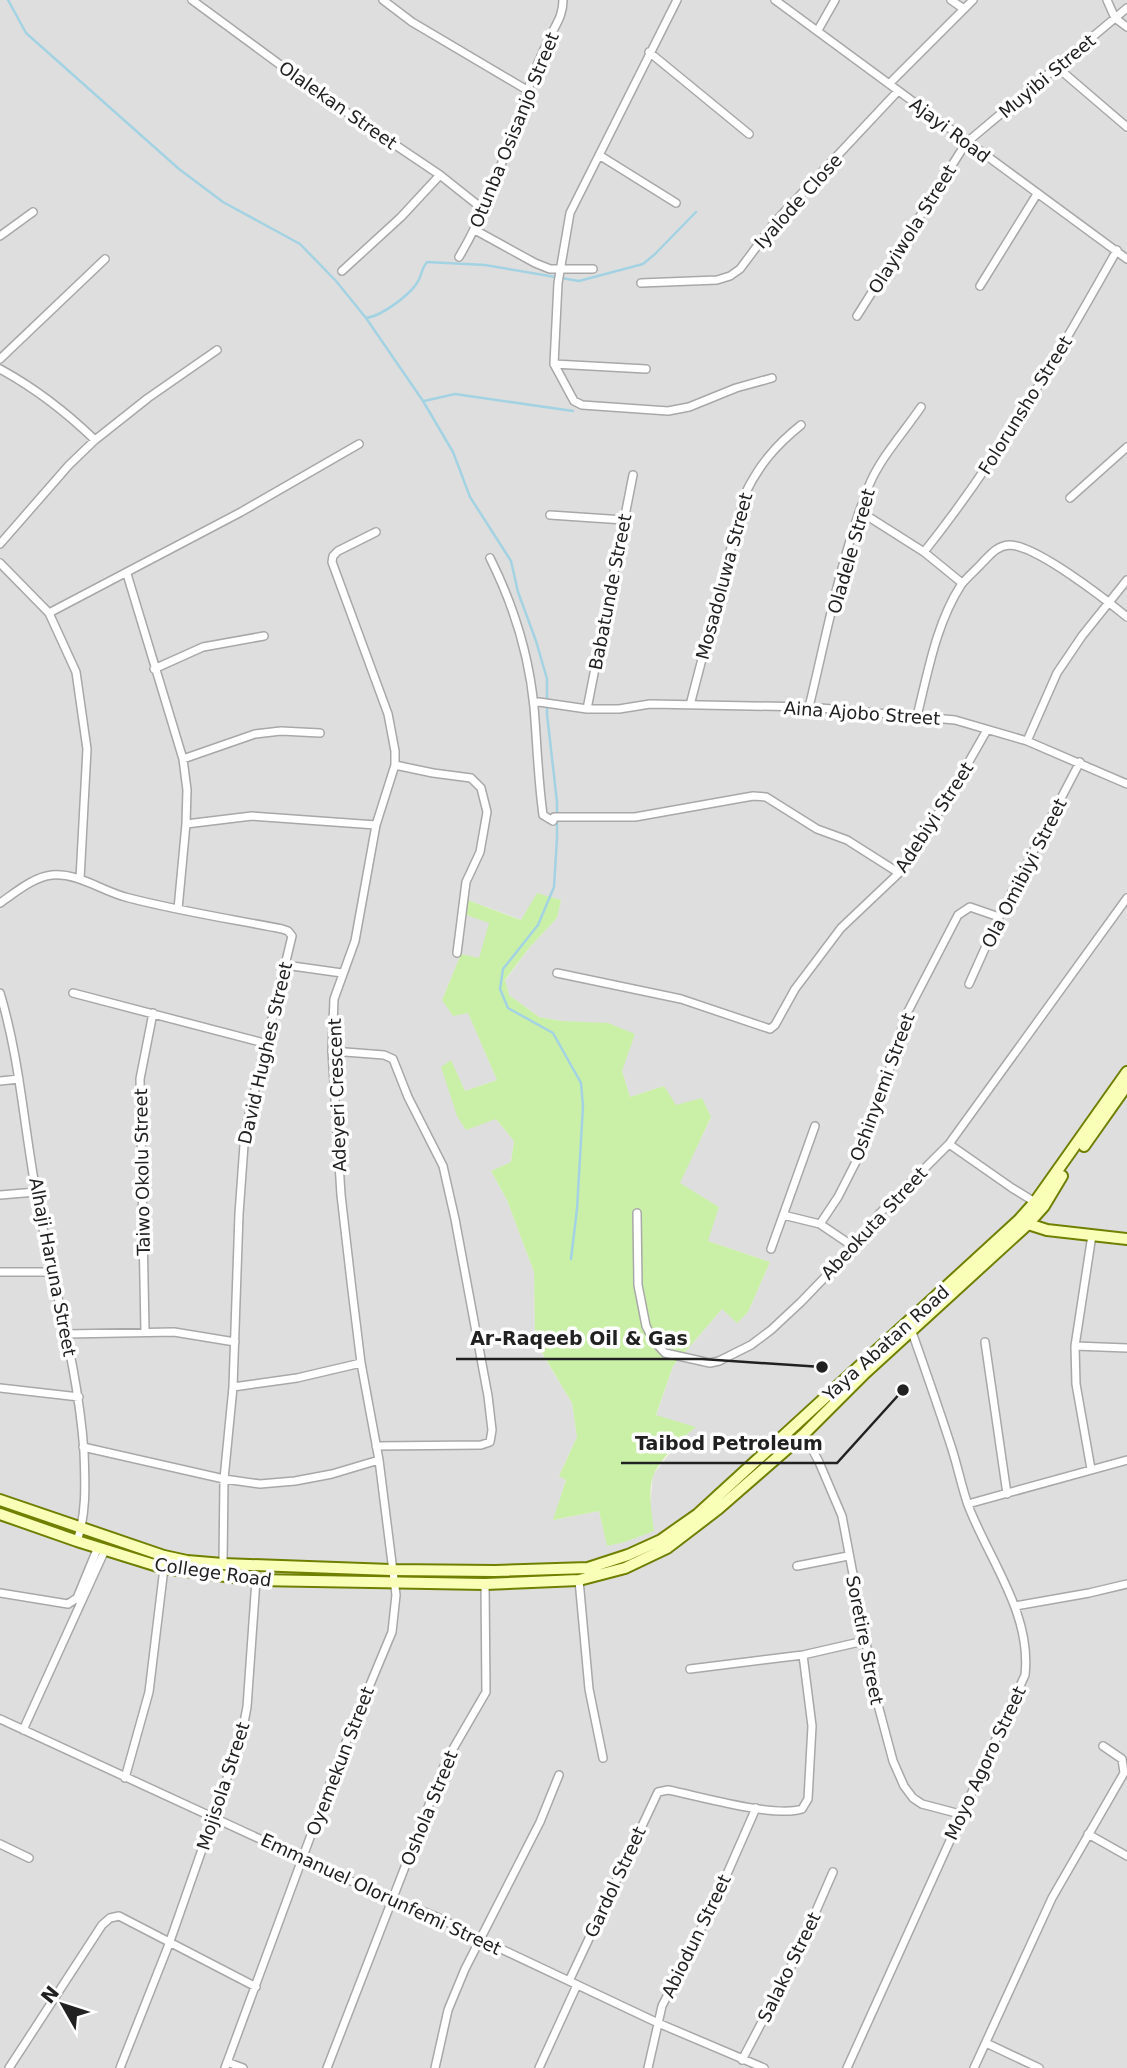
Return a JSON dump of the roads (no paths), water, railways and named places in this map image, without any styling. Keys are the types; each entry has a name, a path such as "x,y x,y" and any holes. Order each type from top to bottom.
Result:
{"main road":[{"name":"Yaya Abatan Road","path":"1040,1204 1127,1072"},
{"name":"Yaya Abatan Road","path":"393,1582 485,1584 579,1580 625,1568 667,1548 718,1509 804,1434 864,1373 912,1332 1024,1222 1060,1180 1127,1085"},
{"name":"Yaya Abatan Road","path":"391,1570 588,1568 628,1555 661,1540 698,1514 1024,1222"},
{"path":"1024,1222 1047,1230 1127,1239"},
{"name":"College Road","path":"0,1500 164,1556 223,1564 391,1570"},
{"name":"College Road","path":"0,1514 164,1568 256,1580 393,1582"}],"street":[{"path":"383,0 412,22 527,90"},
{"name":"Otunba Osisanjo Street","path":"458,257 484,209 517,124 527,90 562,16 563,0"},
{"path":"677,0 570,213 559,276 554,364 574,401 582,405 668,411 690,407 750,383 772,378"},
{"name":"Ajayi Road","path":"775,0 1127,259"},
{"path":"818,30 835,0"},
{"path":"951,0 964,9"},
{"path":"889,84 972,0"},
{"path":"1107,0 1115,18 1127,27"},
{"name":"Olalekan Street","path":"197,1 296,77 440,175 484,209"},
{"name":"Muyibi Street","path":"966,143 1127,8"},
{"path":"649,52 749,134"},
{"path":"1058,68 1127,127"},
{"name":"Iyalode Close","path":"641,283 717,280 740,270 775,222 898,91"},
{"name":"Olayiwola Street","path":"857,316 966,143"},
{"path":"599,155 677,203"},
{"path":"342,271 401,217 440,175"},
{"path":"979,286 1037,194"},
{"path":"0,236 33,212"},
{"path":"475,230 559,276 593,270"},
{"name":"Folorunsho Street","path":"924,552 965,500 1003,443 1049,371 1117,250"},
{"path":"0,359 105,258"},
{"path":"0,544 69,465 95,440 148,398 217,350"},
{"path":"554,364 646,369"},
{"path":"0,369 19,379 61,410 95,440"},
{"name":"Oladele Street","path":"809,707 846,559 871,482 921,407"},
{"name":"Mosadoluwa Street","path":"690,705 745,494 755,472 767,457 802,425"},
{"path":"50,613 128,574 359,444"},
{"path":"1070,498 1127,447"},
{"name":"Babatunde Street","path":"587,709 633,475"},
{"path":"861,512 924,552 962,583"},
{"path":"550,515 624,520"},
{"name":"Adeyeri Crescent","path":"376,532 333,556 332,562 388,714 395,751 395,765 376,825 355,941 334,999 332,1051 341,1195 361,1363 379,1460 391,1570"},
{"path":"917,716 937,639 962,583 994,551 1003,546 1013,545 1053,563 1127,617"},
{"path":"490,558 507,591 537,703 543,815 554,819 635,817 753,796 766,797 817,829 846,840 899,873"},
{"path":"0,564 50,613 76,672 87,749 80,878"},
{"path":"128,574 183,759 187,790 186,824 177,909"},
{"path":"1027,741 1058,673 1082,636 1127,580"},
{"path":"155,669 203,647 264,636"},
{"name":"Aina Ajobo Street","path":"537,703 587,709 619,709 650,704 809,707 955,720 1027,741 1126,782"},
{"path":"183,759 255,734 281,730 320,733"},
{"name":"Adebiyi Street","path":"557,973 681,999 770,1030 795,989 841,928 899,873 947,800 987,730"},
{"name":"Ola Omibiyi Street","path":"969,984 999,917 1080,762"},
{"path":"395,765 471,778 481,788 487,813 480,852 466,882 457,953"},
{"path":"186,824 252,816 376,825"},
{"name":"David Hughes Street","path":"0,903 35,881 49,876 80,878 125,897 288,931 292,936 264,1043 245,1131 239,1214 233,1387 224,1479 223,1564"},
{"name":"Abeokuta Street","path":"637,1213 638,1285 646,1326 653,1340 665,1353 709,1363 719,1361 751,1345 771,1330 854,1247 879,1213 949,1144 1127,898"},
{"name":"Oshinyemi Street","path":"820,1224 838,1197 864,1146 905,1017 958,915 970,907 999,917"},
{"path":"285,965 342,974"},
{"name":"Alhaji Haruna Street","path":"0,993 19,1079 44,1238 54,1272 79,1397 85,1479 82,1528 77,1541"},
{"path":"73,993 264,1043"},
{"name":"Taiwo Okolu Street","path":"145,1331 140,1079 153,1013"},
{"path":"332,1051 384,1055 393,1059 408,1097 440,1158 455,1219 492,1430 490,1442 481,1445 376,1446"},
{"path":"0,1081 19,1079"},
{"path":"771,1249 814,1126"},
{"path":"949,1144 1040,1204"},
{"path":"0,1195 36,1192"},
{"path":"783,1215 820,1224 854,1247"},
{"path":"1091,1469 1076,1384 1075,1346 1092,1236"},
{"path":"0,1272 54,1272"},
{"path":"67,1334 145,1331 195,1334 235,1342"},
{"name":"Moyo Agoro Street","path":"847,2068 1025,1675 1026,1647 1015,1606 968,1504 951,1445 912,1332"},
{"path":"985,1342 1007,1494"},
{"path":"1075,1346 1127,1348"},
{"path":"233,1387 297,1378 361,1363"},
{"path":"0,1388 79,1397"},
{"name":"Soretire Street","path":"804,1434 842,1516 864,1641 893,1761 904,1786 913,1798 922,1804 960,1814"},
{"path":"83,1447 224,1479 260,1484 295,1481 354,1469 379,1460"},
{"path":"968,1504 1127,1460"},
{"path":"0,1592 68,1604 73,1602 101,1548"},
{"path":"23,1730 101,1548"},
{"path":"797,1566 848,1556"},
{"path":"125,1778 149,1692 164,1568"},
{"name":"Oyemekun Street","path":"226,2065 301,1858 349,1734 393,1632 396,1595 391,1570"},
{"name":"Mojisola Street","path":"120,2068 169,1944 241,1738 247,1707 256,1580"},
{"path":"579,1580 589,1689 603,1758"},
{"name":"Oshola Street","path":"327,2068 446,1761 486,1692 485,1584"},
{"path":"1015,1606 1127,1584"},
{"path":"690,1669 803,1655 864,1641"},
{"path":"756,1808 794,1811 802,1809 808,1799 812,1726 803,1655"},
{"name":"Emmanuel Olorunfemi Street","path":"0,1719 301,1858 437,1917 480,1940 658,2023 764,2068"},
{"path":"974,2068 1052,1898 1124,1773 1122,1759 1103,1746"},
{"path":"435,2068 448,2010 540,1822 559,1775"},
{"name":"Gardol Street","path":"539,2068 573,1983 658,1792 668,1790 756,1808"},
{"name":"Abiodun Street","path":"648,2068 662,2006 716,1899 756,1808"},
{"path":"1088,1834 1127,1856"},
{"path":"0,1844 29,1858"},
{"name":"Salako Street","path":"743,2060 796,1956 833,1872"},
{"path":"9,2068 102,1925 110,1918 119,1916 256,1987"},
{"path":"986,2043 1039,2068"},
{"path":"226,2065 243,2068"}],"waterway":[{"path":"8,0 26,33 179,169 223,202 300,244 336,281 366,318 423,401 453,452 470,497 511,561 518,592 547,679 547,714 557,802 557,838 554,887 538,925 503,969 500,989 508,1008 553,1033 581,1083 583,1106 571,1259"},
{"path":"366,318 389,308 405,296 417,283 427,262 485,265 579,281 643,264 696,212"},
{"path":"424,401 455,394 573,411"}],"place":[{"name":"Ar-Raqeeb Oil & Gas","path":"822,1367"},
{"name":"Taibod Petroleum","path":"903,1390"}]}
